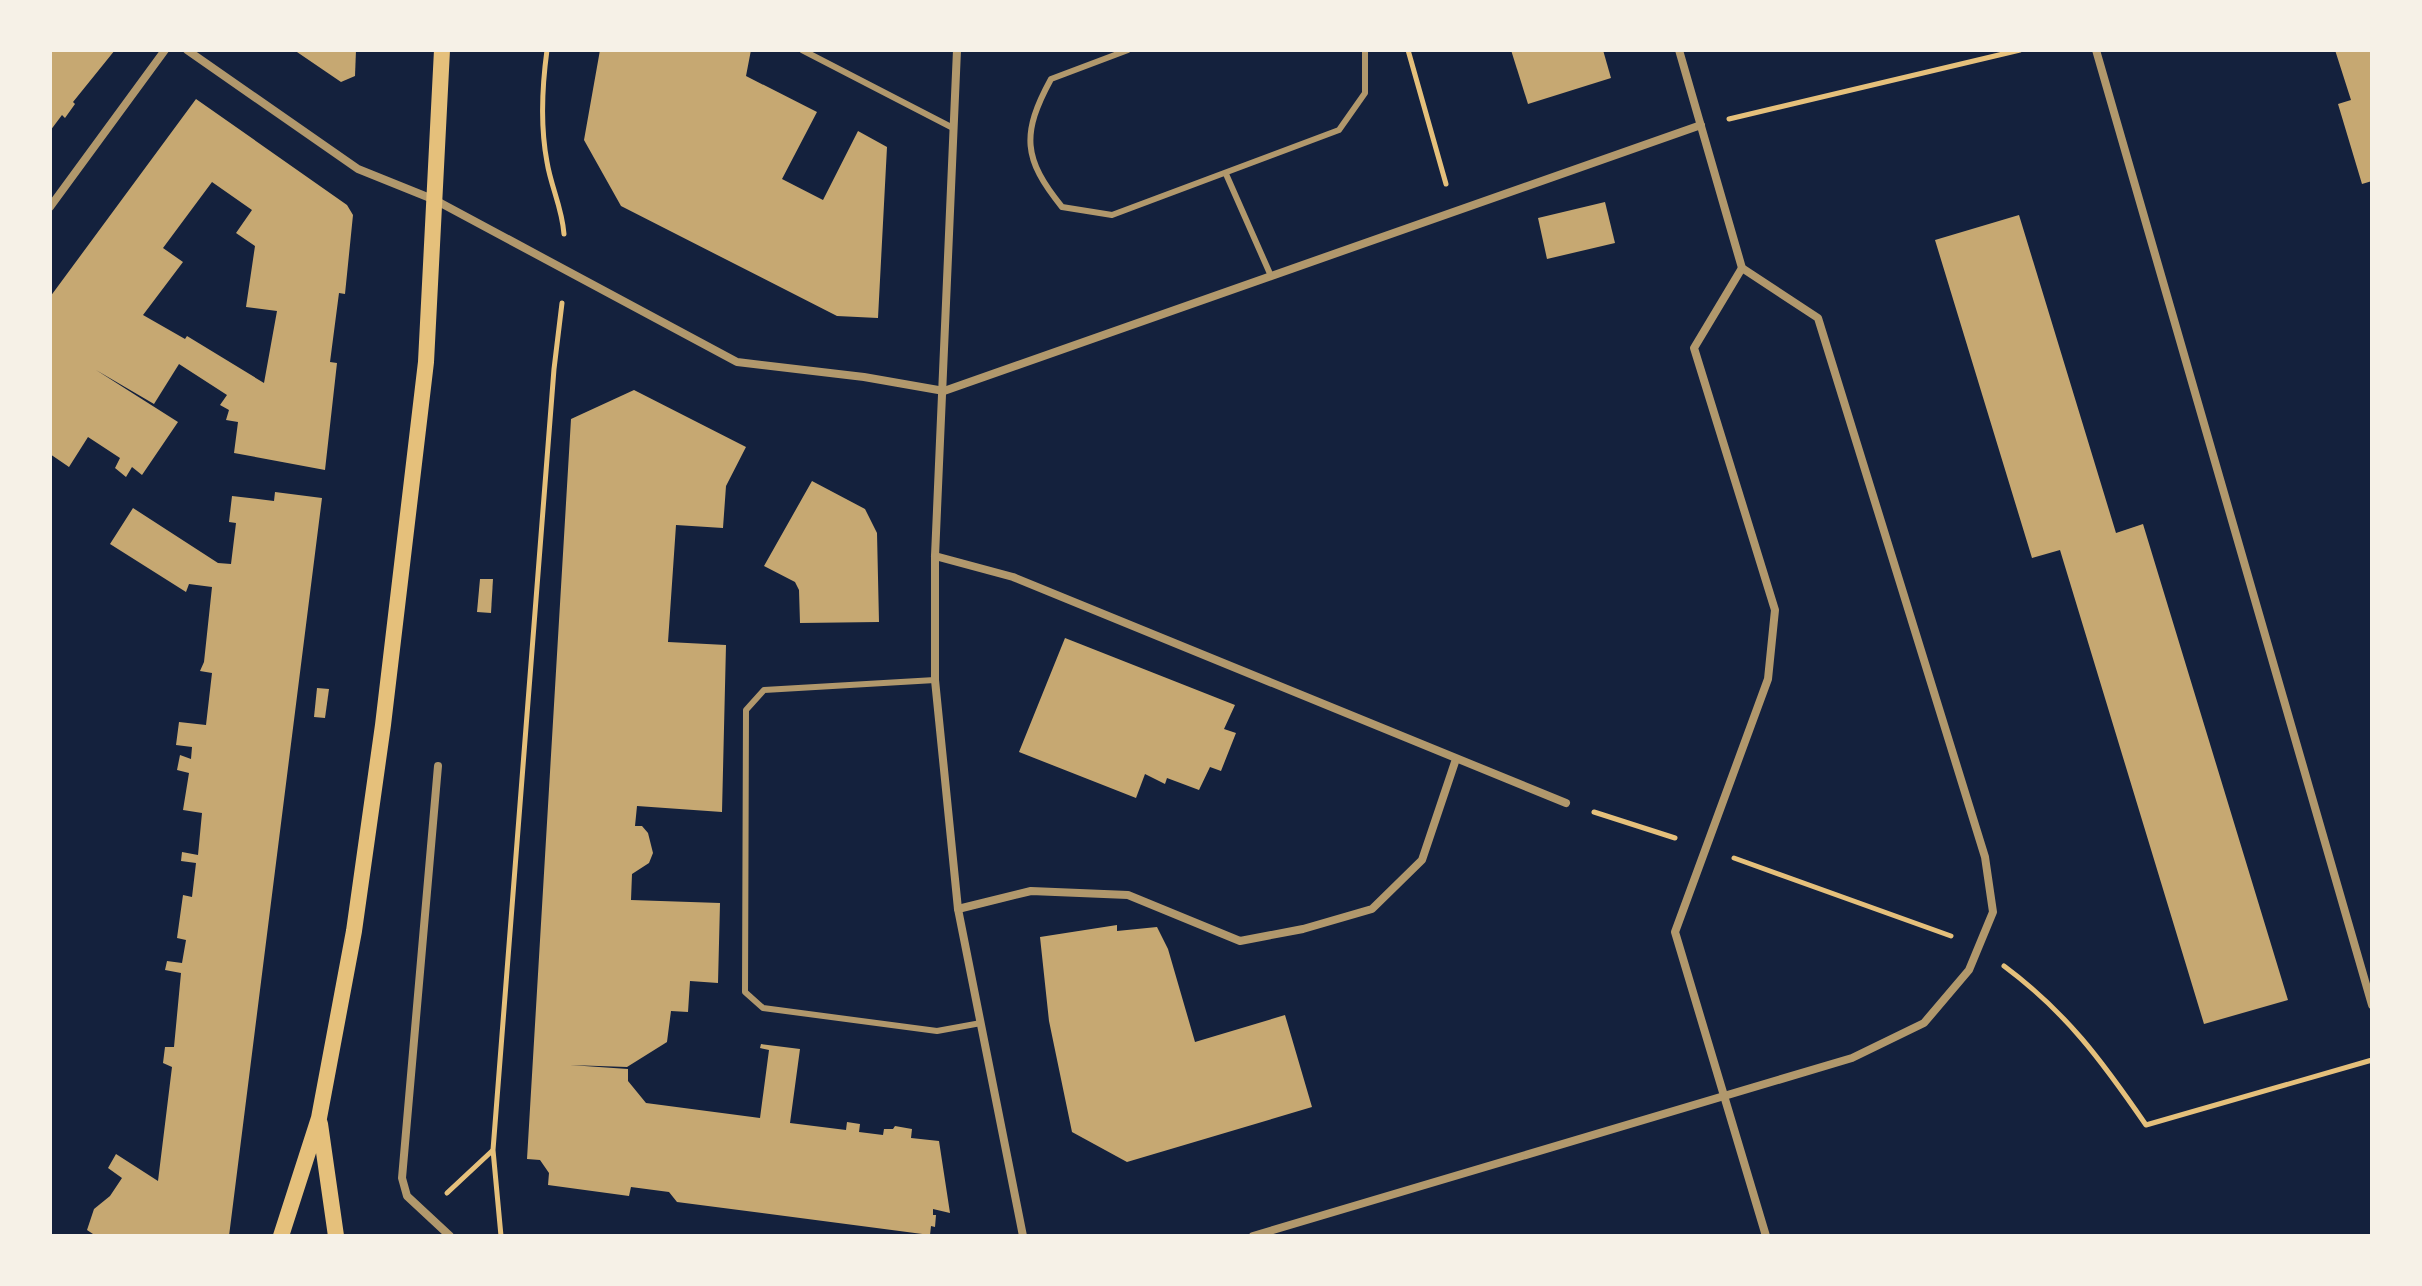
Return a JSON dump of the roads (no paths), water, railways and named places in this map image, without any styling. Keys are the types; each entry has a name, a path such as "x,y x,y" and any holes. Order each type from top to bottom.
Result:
{"main road":[{"path":"281,1236 319,1118 354,931 383,725 426,362 442,50"},
{"path":"319,1118 336,1236"}],"street":[{"path":"50,207 165,50"},
{"path":"187,50 358,169 435,200 737,362 864,377 944,391 1701,125"},
{"path":"957,50 935,556 935,680 958,909 1023,1236"},
{"path":"1253,1236 1272,1233 1852,1058 1924,1023 1969,970 1993,912 1985,857 1818,318 1742,268 1679,50"},
{"path":"2096,50 2372,1005"},
{"path":"1742,268 1694,348 1775,610 1770,665 1768,679 1675,932 1766,1236"},
{"path":"935,556 1013,577 1566,803"},
{"path":"958,909 1031,891 1128,895 1240,941 1303,929 1372,909 1422,860 1456,759"},
{"path":"438,766 402,1178 407,1196 423,1215 450,1236"}],"lane":[{"path":"802,50 953,128"},
{"path":"1128,50 1051,79 1037,104 1029,152 1040,180 1062,207 1112,215 1339,130 1365,93 1365,50"},
{"path":"1226,174 1271,276"},
{"path":"935,680 764,690 746,710 745,992 763,1008 937,1031 981,1023"}]}
